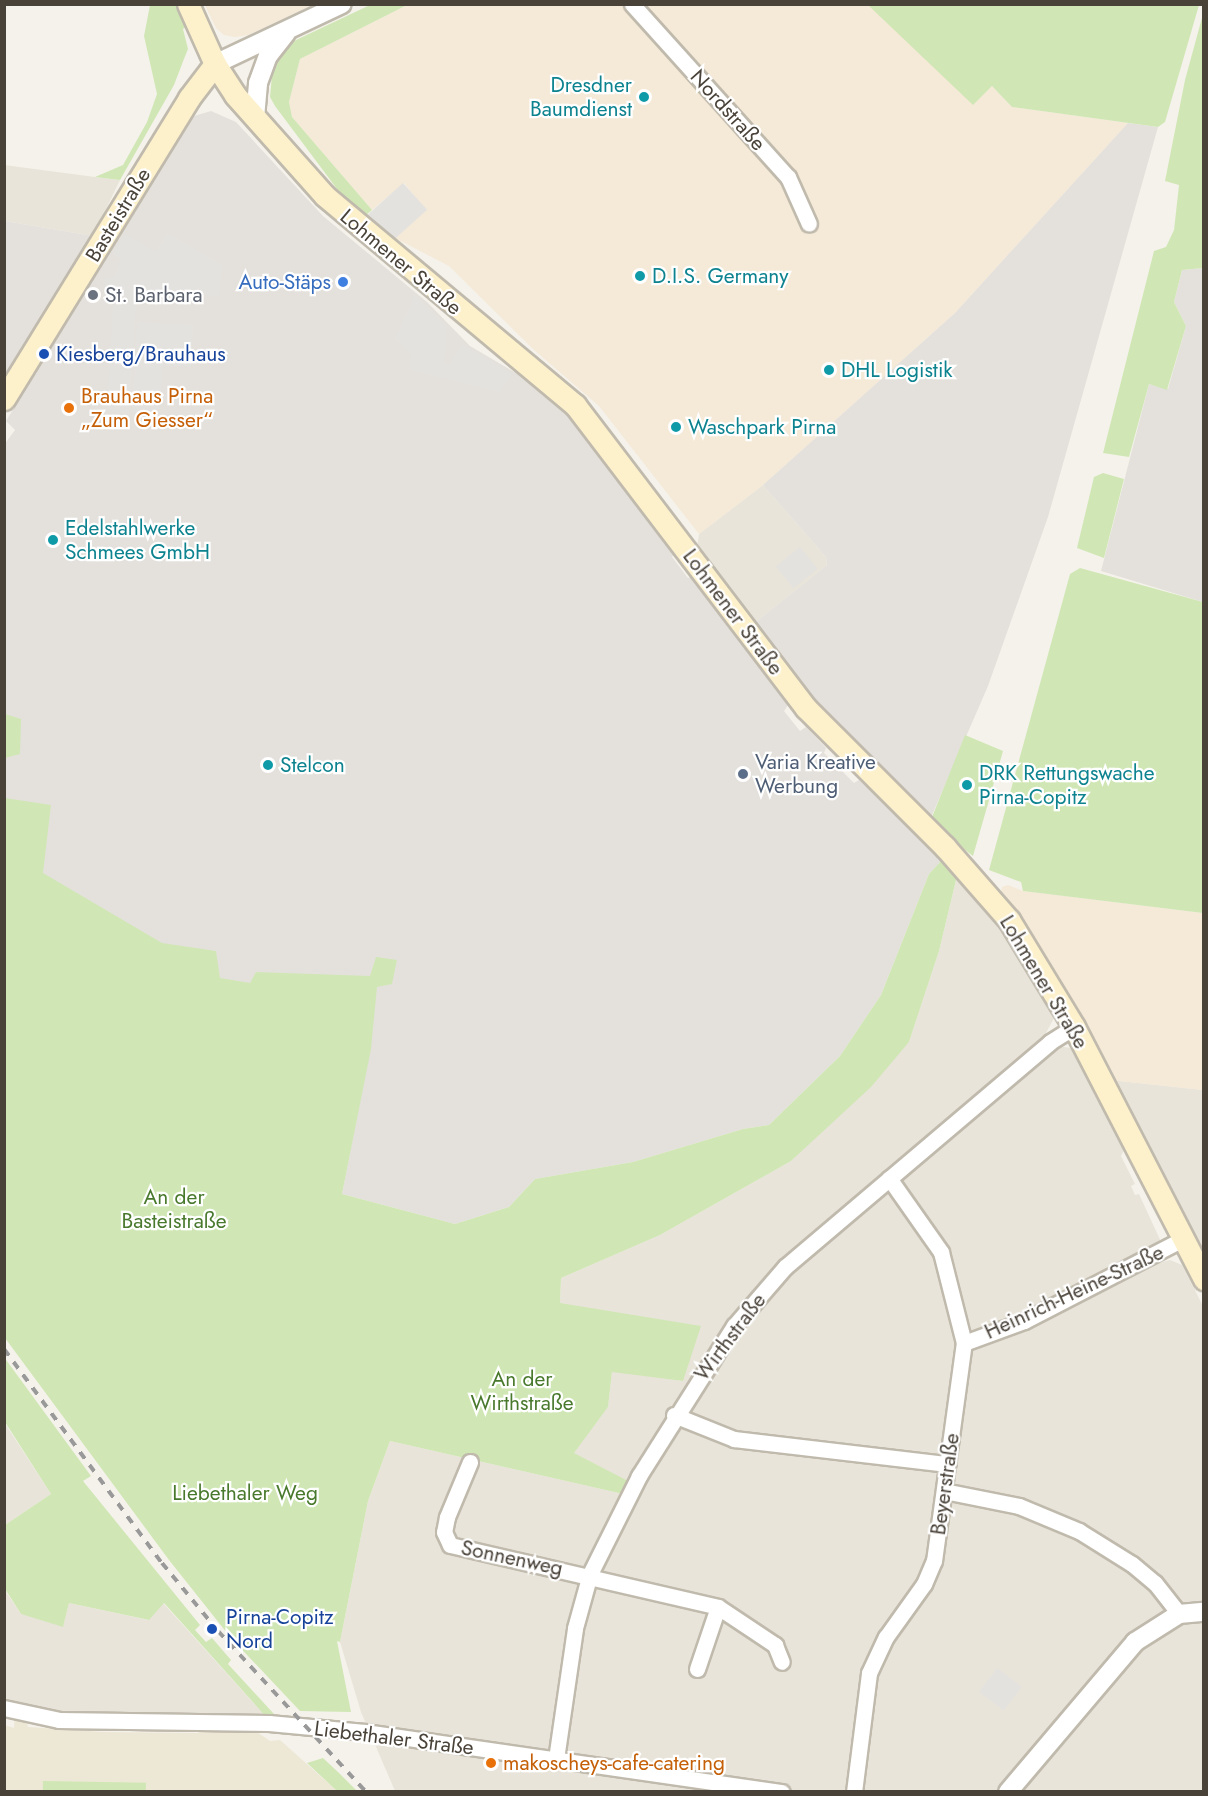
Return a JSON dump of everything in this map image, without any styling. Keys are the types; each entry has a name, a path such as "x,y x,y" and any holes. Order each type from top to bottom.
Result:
{"main road":[{"name":"Lohmener Straße","path":"188,4 215,64 255,118 338,210 574,405 806,708 945,847 1009,920 1074,1027 1203,1279"},
{"name":"Basteistraße","path":"4,399 189,98 215,64"}],"street":[{"path":"215,64 342,4"},
{"name":"Nordstraße","path":"632,4 788,177 809,225"},
{"path":"255,118 258,83 268,56 289,29"},
{"name":"Wirthstraße","path":"556,1759 575,1628 590,1574 674,1415 739,1320 778,1275 1050,1042 1074,1027"},
{"name":"Beyerstraße","path":"854,1791 868,1673 886,1637 930,1572 944,1491 964,1343 941,1252 889,1178"},
{"name":"Heinrich-Heine-Straße","path":"964,1343 1024,1321 1183,1239"},
{"path":"674,1415 734,1439 948,1464"},
{"name":"Sonnenweg","path":"470,1462 447,1517 444,1532 450,1545 590,1574"},
{"path":"944,1491 1019,1506 1079,1531 1132,1564 1155,1583 1179,1614"},
{"path":"590,1574 718,1607 775,1645 782,1662"},
{"path":"697,1670 718,1607"},
{"path":"1008,1791 1135,1642 1179,1614 1203,1612"},
{"name":"Liebethaler Straße","path":"4,1708 59,1720 268,1723 345,1730 782,1791"}],"shaded area":[{"path":"868,4 973,104 992,86 1012,107 1128,123 955,313 763,485 699,534 599,406 533,349 449,266 395,238 426,210 404,183 372,210 292,117 289,102 300,59 407,5"},
{"path":"205,5 312,5 248,35 235,37 224,35 216,28"},
{"path":"211,111 236,122 323,216 427,302 470,346 516,373 565,414 589,439 674,554 672,557 688,578 693,576 788,705 784,711 800,731 806,727 826,748 824,753 854,783 859,780 942,860 929,874 881,995 840,1056 769,1125 743,1129 633,1162 535,1179 509,1207 455,1224 342,1194 370,1050 5,982 4,445 15,430 6,421 194,116"},
{"path":"1128,123 1158,127 1048,517 988,686 929,822 812,707 752,625 827,565 826,557 763,485 955,313"},
{"path":"4,165 120,180 93,236 5,221"},
{"path":"403,183 427,210 390,243 366,216"},
{"path":"5,221 93,236 5,379"},
{"path":"167,233 222,265 219,296 137,292 129,413 107,411 113,304 103,303 105,278 114,278 121,259 112,254 125,234 156,252"},
{"path":"1203,268 1203,602 1101,571 1149,384 1168,389 1186,326 1174,302 1182,270"},
{"path":"415,295 447,327 444,363 450,364 462,344 512,374 499,392 409,370 411,354 395,338"},
{"path":"137,322 193,325 191,367 163,365 159,414 132,413"},
{"path":"763,485 826,557 827,565 752,625 697,548 699,534"},
{"path":"800,547 818,569 794,588 776,567"},
{"path":"957,876 1001,929 1055,1016 1046,1033 1056,1046 1071,1048 1124,1150 1121,1156 1135,1184 1131,1186 1135,1195 1139,1194 1162,1244 1152,1248 1159,1263 1170,1260 1182,1265 1203,1306 1203,1791 395,1791 361,1712 340,1642 368,1501 390,1441 623,1494 629,1482 573,1453 608,1407 612,1371 683,1381 560,1303 561,1278 660,1235 791,1161 909,1042 939,951"},
{"path":"1008,885 1023,891 1203,913 1203,1090 1110,1080 1077,1018 1079,1012 1000,897 1002,887"},
{"path":"1110,1080 1203,1090 1203,1258 1130,1111 1126,1111"},
{"path":"4,1422 51,1494 5,1525 4,1525"},
{"path":"4,1589 21,1614 63,1626 69,1603 148,1620 163,1603 268,1719 55,1717 5,1705"},
{"path":"997,1668 1022,1687 1004,1711 979,1692"},
{"path":"15,1716 26,1719 28,1727 102,1732 198,1733 203,1727 254,1730 270,1741 280,1740 337,1791 5,1791 4,1725 14,1728"}],"green space":[{"path":"150,5 176,5 187,26 183,29 188,49 174,85 120,180 95,177 123,165 147,122 157,94 144,36"},
{"path":"370,5 407,5 300,59 289,102 292,117 372,210 365,216 340,193 275,106 270,97 272,75 267,74 282,51 296,40"},
{"path":"868,5 1199,5 1165,122 1158,127 1012,107 992,86 973,105"},
{"path":"1203,14 1203,268 1182,270 1174,302 1186,326 1167,390 1149,384 1129,457 1103,453 1154,251 1166,247 1174,230 1179,185 1165,181 1185,80"},
{"path":"1103,473 1124,479 1104,558 1077,548 1094,477"},
{"path":"1080,568 1203,602 1203,913 1023,891 1021,882 989,870 1070,574"},
{"path":"5,714 21,719 20,754 5,758"},
{"path":"965,735 1003,751 973,856 930,822"},
{"path":"5,798 51,805 43,873 162,943 216,951 220,978 250,983 256,972 370,976 376,957 397,960 392,984 377,987 371,1049 342,1194 455,1224 509,1207 535,1179 633,1162 743,1129 769,1125 840,1056 881,995 929,874 942,860 957,876 939,951 909,1042 871,1087 791,1161 660,1235 561,1278 560,1303 701,1326 683,1381 612,1372 608,1407 574,1453 630,1482 623,1494 390,1441 368,1501 340,1642 337,1641 351,1712 300,1711 231,1638 169,1560 5,1338"},
{"path":"4,1357 91,1476 83,1481 200,1625 195,1630 206,1642 212,1638 231,1660 228,1664 274,1714 273,1719 268,1719 164,1603 149,1620 69,1603 63,1627 21,1614 5,1589 5,1525 51,1494 5,1422"},
{"path":"323,1758 357,1791 337,1791 307,1763"},
{"path":"43,1781 146,1783 146,1792 43,1791"}],"railway":[{"path":"4,1349 162,1563 218,1631 366,1792"}],"place":[{"name":"Dresdner Baumdienst","path":"644,97"},
{"name":"D.I.S. Germany","path":"640,276"},
{"name":"Auto-Stäps","path":"343,282"},
{"name":"St. Barbara","path":"93,295"},
{"name":"Kiesberg/Brauhaus","path":"44,354"},
{"name":"DHL Logistik","path":"829,370"},
{"name":"Brauhaus Pirna „Zum Giesser“","path":"69,408"},
{"name":"Waschpark Pirna","path":"676,427"},
{"name":"Edelstahlwerke Schmees GmbH","path":"53,540"},
{"name":"Stelcon","path":"268,765"},
{"name":"Varia Kreative Werbung","path":"743,774"},
{"name":"DRK Rettungswache Pirna-Copitz","path":"967,785"},
{"name":"Pirna-Copitz Nord","path":"212,1629"},
{"name":"makoscheys-cafe-catering","path":"491,1763"}],"park label":[{"name":"An der Basteistraße","path":"174,1209"},
{"name":"An der Wirthstraße","path":"522,1391"},
{"name":"Liebethaler Weg","path":"245,1493"}]}
